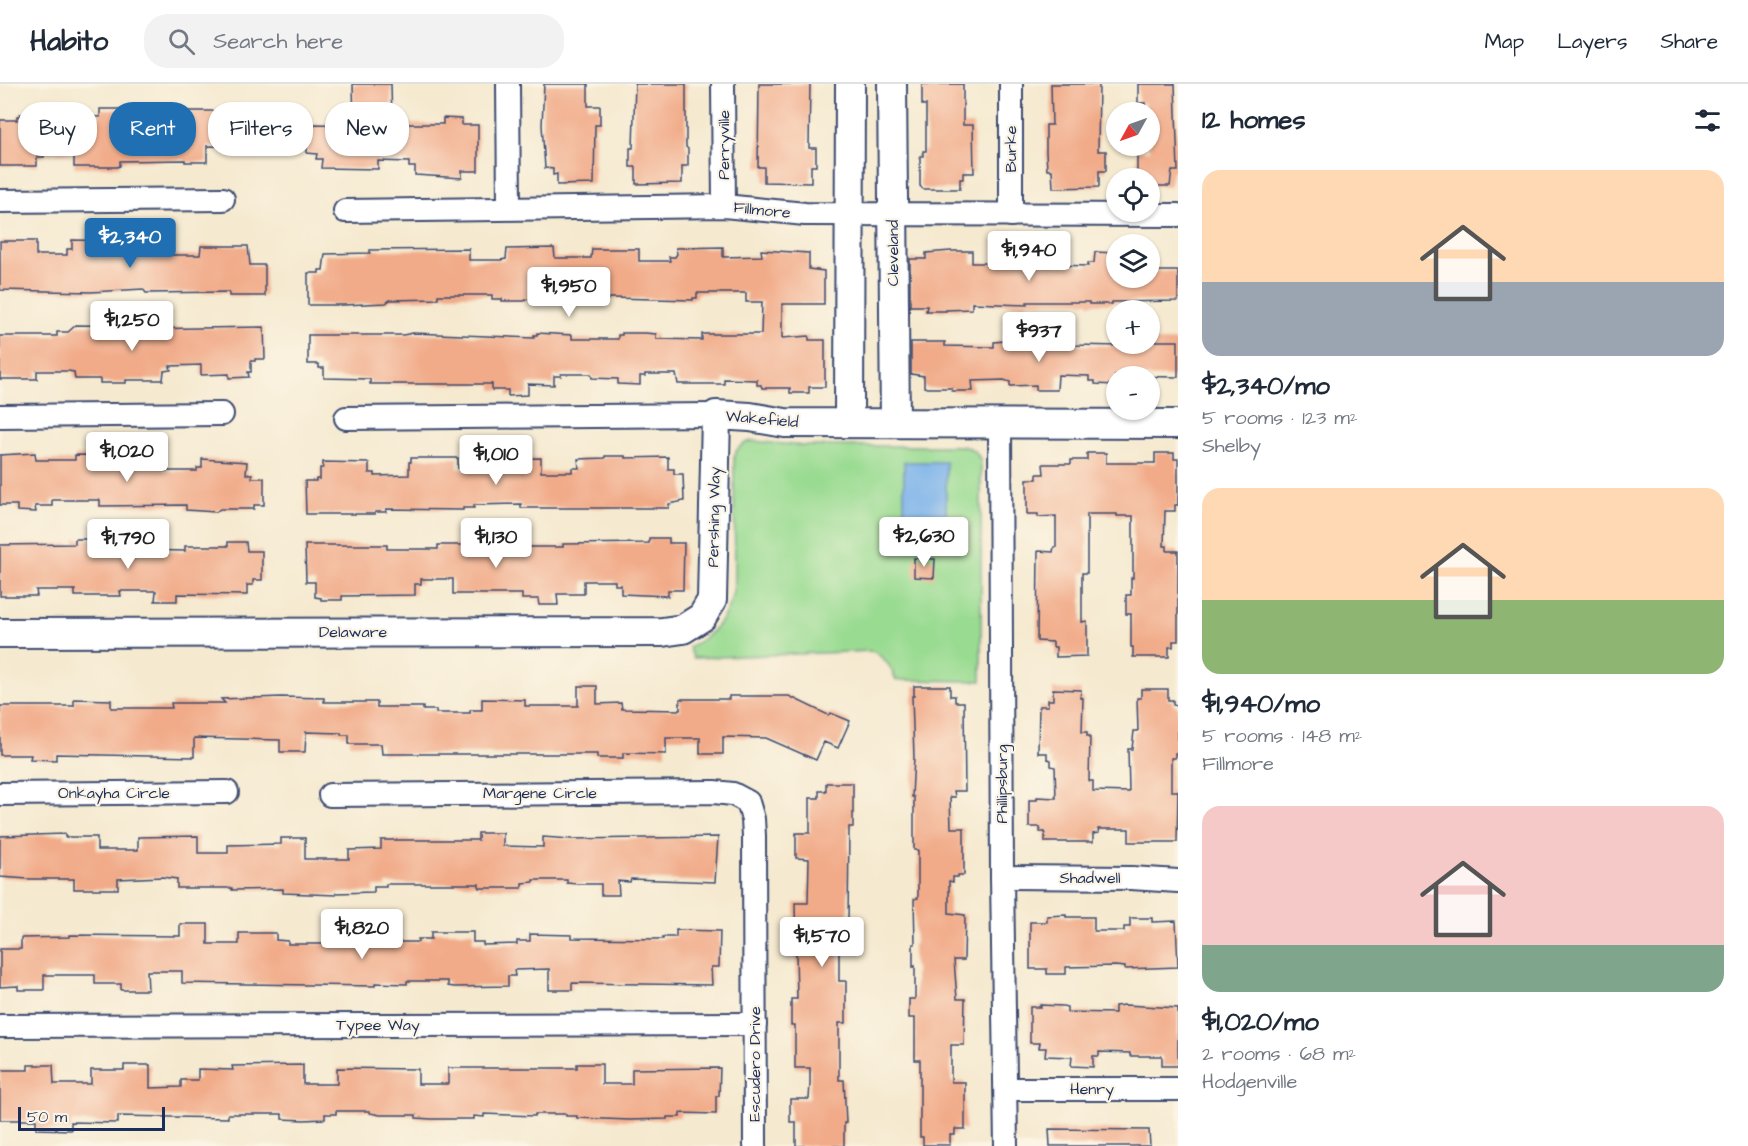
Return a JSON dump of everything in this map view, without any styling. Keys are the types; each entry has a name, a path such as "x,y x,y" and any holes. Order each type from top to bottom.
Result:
{"street":[{"path":"508,84 509,207"},
{"name":"Perryville","path":"723,84 724,206"},
{"path":"849,423 850,84"},
{"name":"Cleveland","path":"892,84 895,423"},
{"name":"Burke","path":"1011,84 1011,215"},
{"path":"0,201 223,199"},
{"name":"Fillmore","path":"345,210 724,206 805,214 1178,215"},
{"path":"0,416 222,414"},
{"name":"Wakefield","path":"346,418 716,415 785,423 1178,424"},
{"name":"Pershing Way","path":"702,617 712,600 716,415"},
{"name":"Phillipsburg","path":"1000,422 1006,1146"},
{"name":"Delaware","path":"0,633 662,632 683,628 702,617"},
{"name":"Onkayha Circle","path":"0,794 227,792"},
{"name":"Margene Circle","path":"330,795 714,792 733,794 748,802"},
{"name":"Escudero Drive","path":"748,802 754,836 755,1146"},
{"name":"Shadwell","path":"1002,877 1131,878 1178,881"},
{"name":"Typee Way","path":"0,1026 755,1024"},
{"name":"Henry","path":"1007,1089 1178,1089"}],"green space":[{"path":"752,441 804,446 962,446 976,452 981,465 981,681 896,680 887,663 872,651 693,658 689,647 716,628 731,601 735,579 734,458 740,446"}],"water":[{"path":"904,462 946,462 946,528 950,528 950,535 900,535 900,528 904,528"}],"building":[{"path":"353,84 391,84 391,102 353,102"},
{"path":"544,84 588,84 588,106 600,106 600,125 595,125 594,184 557,185 557,174 553,175 553,169 545,168 542,125"},
{"path":"635,84 686,84 688,165 682,166 682,183 636,184 636,167 630,167 630,148 633,148"},
{"path":"759,84 810,84 809,148 816,148 816,166 811,166 811,183 764,182 764,167 758,167"},
{"path":"922,84 963,84 963,125 973,125 974,173 963,173 963,179 960,179 960,189 923,189 920,186 920,156 923,156 923,151 926,151 926,105 922,105"},
{"path":"1051,84 1099,84 1098,151 1106,151 1106,171 1099,171 1099,187 1053,188 1052,170 1047,170 1046,152 1046,125 1052,125"},
{"path":"1138,84 1175,84 1178,171 1172,171 1170,186 1160,186 1160,168 1137,168 1137,156 1160,156 1160,102 1138,102"},
{"path":"100,109 109,109 109,156 196,156 196,111 208,111 207,162 120,161 120,166 117,167 74,167 74,156 97,156 97,117 100,117"},
{"path":"17,116 18,156 44,156 37,157 37,166 0,166 0,120 17,120"},
{"path":"443,118 462,119 462,125 478,125 478,171 462,171 462,178 415,175 415,167 409,167 409,162 378,161 378,169 321,168 322,159 316,159 317,154 313,154 314,124 325,124 325,156 409,156 409,124 443,124"},
{"path":"72,240 163,242 164,250 170,250 170,255 200,255 201,246 248,246 250,265 265,265 265,296 229,296 229,292 146,293 143,289 91,292 0,290 0,241 36,241 36,255 67,255 67,249 72,249"},
{"path":"723,247 723,257 762,256 761,250 809,253 809,269 824,271 824,304 782,304 782,338 809,336 809,340 825,340 825,387 809,387 809,393 790,393 790,388 762,388 761,385 757,385 757,380 724,379 724,384 678,384 676,374 645,374 645,376 640,376 640,385 618,384 618,379 592,378 591,374 561,374 561,376 554,376 554,385 528,384 528,395 508,396 508,390 492,390 492,384 370,384 370,379 324,378 324,368 319,368 319,364 308,364 308,335 403,335 413,333 534,338 537,333 572,335 572,339 618,339 618,335 622,333 645,333 656,334 656,339 702,340 702,334 761,334 762,302 746,302 746,293 697,293 697,298 693,300 608,298 608,300 502,301 502,299 492,299 492,295 438,295 438,299 390,300 386,303 308,305 308,273 319,273 319,270 323,270 325,254 370,253 370,250 469,249 469,260 500,260 506,259 507,249 554,248 555,258 591,258 592,249 639,249 639,261 670,261 669,257 675,257 677,254 676,248"},
{"path":"972,251 972,263 1004,263 1004,261 1010,261 1010,253 1057,251 1057,265 1088,266 1088,263 1094,263 1095,252 1106,253 1106,288 1160,288 1160,271 1178,271 1178,301 1106,300 1106,304 1027,302 1027,305 972,303 972,309 926,311 927,306 910,306 910,259 926,259 926,253"},
{"path":"76,325 136,326 136,329 264,327 265,359 251,361 249,377 229,378 229,374 201,375 201,365 170,366 171,370 164,371 163,380 126,380 126,383 100,383 100,379 75,379 74,372 68,371 37,371 37,379 0,379 0,336 57,336 57,332 68,332"},
{"path":"1027,339 1074,341 1074,345 1106,346 1106,354 1160,354 1160,341 1178,341 1178,377 1160,377 1160,366 1106,366 1106,385 1089,381 1089,376 1058,375 1057,390 1036,390 1036,385 1010,386 1010,382 1004,380 972,381 973,391 952,391 952,388 924,387 924,376 911,374 911,342 945,342 945,346 994,347 994,342"},
{"path":"35,453 36,460 75,460 75,455 163,456 164,471 197,471 197,468 202,468 202,459 247,462 246,474 252,474 252,478 264,478 264,505 254,505 254,509 220,509 216,512 186,510 186,505 100,506 100,500 52,500 52,506 35,506 36,512 17,511 17,505 0,505 0,455"},
{"path":"1087,453 1106,453 1106,463 1155,463 1155,453 1174,453 1174,459 1178,459 1178,505 1175,505 1175,511 1165,511 1164,546 1167,546 1167,551 1178,551 1178,641 1173,641 1173,647 1169,647 1169,657 1133,657 1131,614 1126,614 1126,595 1131,595 1131,578 1133,578 1133,516 1117,516 1117,514 1087,514 1087,573 1082,573 1082,622 1087,621 1087,656 1056,657 1056,647 1053,647 1053,642 1037,641 1038,551 1053,552 1056,547 1056,516 1038,517 1038,514 1027,514 1027,479 1037,479 1037,474 1044,474 1043,464 1071,464 1071,460 1087,460"},
{"path":"605,456 668,457 668,469 674,469 674,474 683,474 684,501 669,504 669,508 521,508 521,504 474,505 474,508 463,508 463,510 386,509 386,512 375,512 375,514 306,514 305,481 320,479 320,468 323,468 323,462 369,463 369,473 375,473 375,476 409,475 411,458 458,458 458,468 463,468 463,470 494,470 496,459 541,458 541,472 572,472 572,468 579,468 578,459 605,458"},
{"path":"649,538 669,538 669,543 684,543 683,590 668,590 668,596 621,594 621,585 615,585 615,581 584,581 584,594 557,594 558,605 539,605 538,599 522,599 522,594 453,594 453,579 421,579 421,584 415,584 415,595 342,596 342,600 321,600 315,597 315,582 306,582 305,545 387,545 387,549 438,549 438,545 505,543 505,545 517,545 517,547 563,547 563,544 649,543"},
{"path":"75,539 94,539 94,544 137,544 137,550 185,551 185,546 228,546 228,542 246,542 247,551 262,551 262,580 253,580 253,585 247,585 247,595 177,594 177,601 155,601 156,591 120,591 121,596 75,596 75,590 36,590 37,596 0,596 0,545 75,544"},
{"path":"914,558 935,559 934,578 914,577"},
{"path":"578,686 597,686 597,704 621,703 622,709 680,710 680,699 789,696 828,715 831,713 850,721 838,748 824,742 816,760 766,738 723,737 723,754 700,754 700,738 666,738 666,754 623,753 623,758 597,758 597,754 382,754 381,744 349,744 349,735 306,732 305,752 280,752 280,740 194,738 194,757 56,754 56,760 30,759 31,755 0,755 0,706 74,706 74,699 111,700 111,708 172,708 171,703 225,703 221,699 281,697 324,698 324,702 377,702 377,707 423,707 423,710 436,710 436,713 470,713 470,710 482,710 482,699 525,700 525,706 578,706"},
{"path":"914,686 950,686 950,696 955,696 955,702 964,702 965,791 954,791 955,797 950,797 951,828 964,828 964,875 953,877 953,882 949,881 949,913 965,915 964,960 954,960 957,999 965,999 964,1045 951,1045 951,1082 965,1082 965,1129 955,1129 955,1135 950,1135 950,1145 923,1145 923,1137 920,1137 920,1060 915,1060 915,1018 909,1018 909,999 915,999 914,899 918,898 918,850 914,850 914,797 912,797 914,757 912,696 914,696"},
{"path":"1053,689 1081,690 1080,698 1083,698 1082,732 1087,732 1087,736 1090,736 1089,781 1093,781 1093,791 1129,792 1128,749 1132,749 1134,731 1138,731 1137,698 1141,698 1141,689 1168,689 1168,700 1173,700 1173,705 1178,706 1178,753 1175,753 1175,758 1171,758 1171,791 1178,791 1177,842 1129,842 1129,829 1098,829 1099,833 1093,834 1093,842 1045,842 1045,832 1040,832 1040,827 1029,827 1029,800 1037,800 1037,797 1056,798 1055,767 1051,766 1051,760 1047,759 1047,753 1038,753 1039,706 1048,706 1048,700 1053,700"},
{"path":"826,783 853,783 853,827 849,827 848,925 839,925 839,981 846,981 846,1023 839,1023 839,1080 844,1080 846,1123 844,1123 844,1146 796,1146 796,1122 790,1122 790,1099 809,1099 810,1068 795,1068 795,1025 791,1025 791,999 797,999 795,903 808,903 809,859 796,858 796,833 810,833 810,798 819,798 819,791 826,791"},
{"path":"478,833 503,833 503,846 543,847 543,837 571,839 718,837 715,882 631,879 630,882 618,881 619,895 601,895 601,884 567,883 567,880 533,880 533,882 522,883 522,888 479,888 479,884 386,884 386,887 374,887 374,892 336,893 336,895 283,893 283,889 177,888 177,879 162,877 118,879 118,889 74,889 74,879 0,877 0,836 65,834 65,837 97,837 97,850 138,850 138,837 198,836 198,853 228,853 228,845 281,844 281,838 305,838 305,859 349,859 349,850 381,849 381,840 478,840"},
{"path":"1066,915 1066,917 1094,917 1094,931 1124,931 1124,927 1130,927 1130,918 1152,918 1152,922 1176,921 1178,967 1125,969 1125,967 1115,966 1066,967 1066,974 1047,974 1047,969 1030,969 1030,922 1047,922 1047,916"},
{"path":"180,924 208,924 208,944 239,944 239,933 276,933 276,940 288,941 288,944 320,944 418,942 418,939 431,939 431,932 473,932 473,942 483,942 483,945 517,944 517,941 530,941 530,934 572,935 572,938 663,939 663,937 676,937 676,930 720,931 719,967 711,967 712,985 572,983 572,990 549,990 549,969 514,970 515,976 508,976 508,986 454,987 448,986 448,981 407,981 407,984 375,983 375,986 182,983 182,971 147,971 148,990 121,990 121,984 95,984 95,975 44,975 44,990 18,990 18,986 0,987 0,949 21,949 21,938 69,937 69,935 180,936"},
{"path":"1040,1005 1067,1007 1067,1012 1115,1013 1115,1006 1125,1005 1178,1008 1178,1066 1162,1066 1162,1056 1130,1056 1130,1053 1099,1052 1099,1056 1093,1056 1093,1067 1071,1066 1072,1057 1045,1056 1046,1048 1039,1048 1040,1043 1030,1043 1030,1007 1041,1007"},
{"path":"577,1064 602,1064 602,1084 632,1084 632,1069 720,1068 716,1114 680,1113 680,1117 667,1117 667,1119 630,1120 577,1118 577,1116 566,1116 566,1114 535,1114 535,1116 484,1114 484,1117 474,1116 474,1119 431,1119 416,1118 416,1115 380,1115 370,1113 370,1111 336,1111 336,1114 325,1114 325,1119 304,1120 282,1119 282,1114 228,1114 228,1118 118,1116 118,1123 71,1122 71,1130 36,1129 36,1120 0,1120 0,1070 28,1070 28,1065 53,1065 54,1084 91,1084 91,1070 124,1070 124,1065 150,1065 150,1088 181,1087 181,1080 198,1080 198,1069 233,1070 232,1066 303,1065 303,1084 337,1084 337,1068 418,1069 418,1084 448,1084 448,1068 577,1068"},
{"path":"1049,1129 1149,1130 1150,1146 1050,1146"}]}
